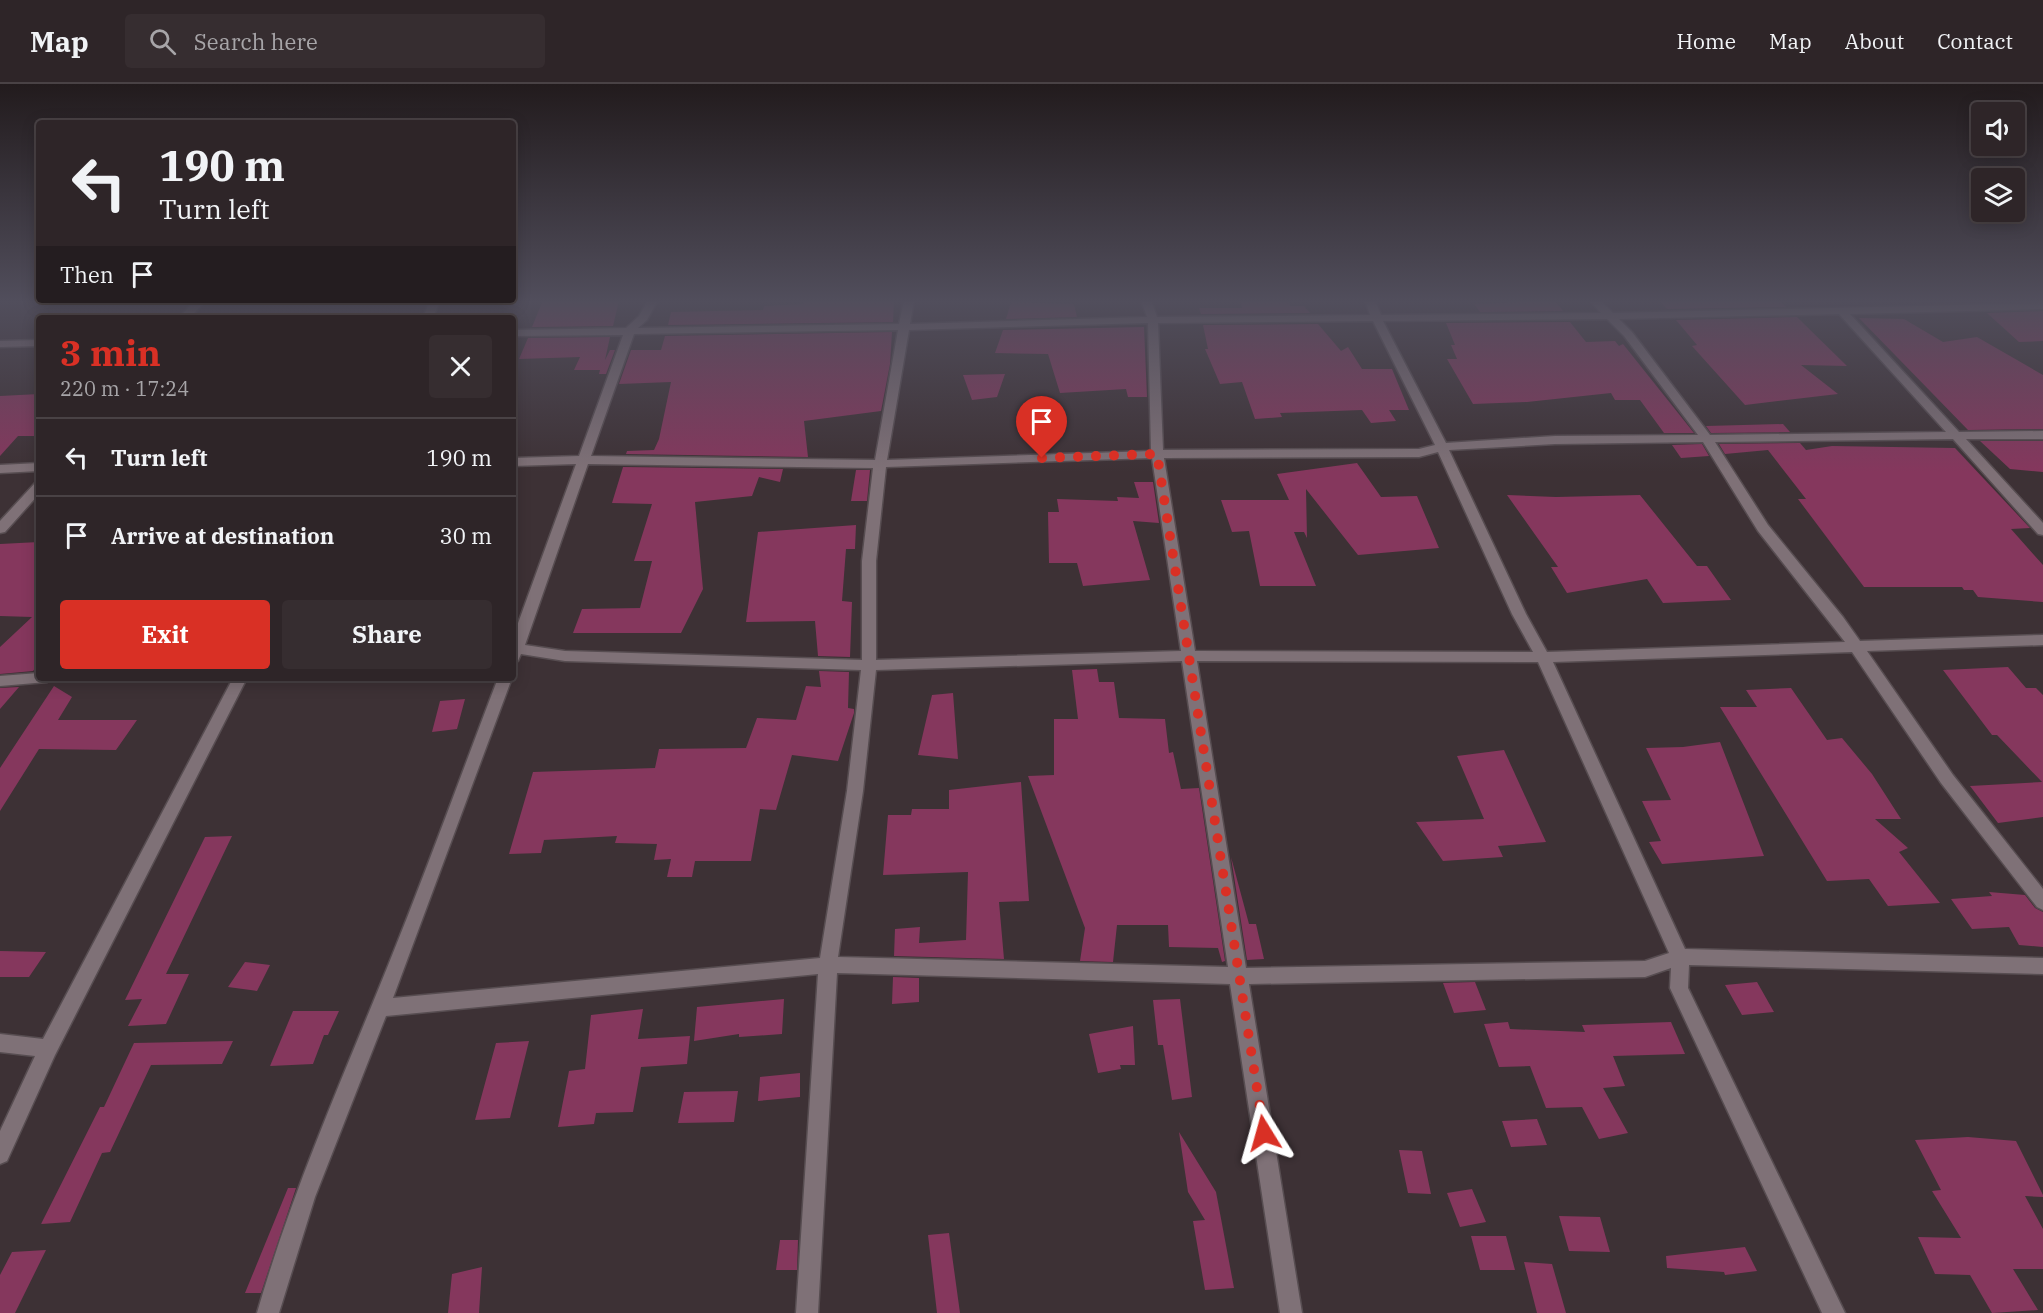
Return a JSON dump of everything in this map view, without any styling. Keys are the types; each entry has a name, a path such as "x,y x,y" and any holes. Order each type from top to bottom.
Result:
{"street":[{"path":"516,645 620,357"},
{"path":"807,1313 828,965 855,791 869,665 869,561 880,464 899,357"},
{"path":"1154,357 1157,454 1291,1313"},
{"path":"1396,357 1442,447 1519,614 1543,657 1680,957 1679,988 1834,1313"},
{"path":"1646,357 1708,440 1763,528 1838,620 1947,779 2043,902"},
{"path":"1884,357 2043,531"},
{"path":"516,462 582,460 880,464 1157,454 1419,453 1442,447 1555,440 2043,435"},
{"path":"0,469 36,467"},
{"path":"0,529 36,489"},
{"path":"516,651 566,656 869,665 1188,656 1543,657 2043,640"},
{"path":"0,681 36,678"},
{"path":"0,1154 48,1050 238,681"},
{"path":"268,1313 283,1254 320,1151 380,1008 504,681"},
{"path":"380,1008 828,965 1240,976 1645,969 1680,957 2043,966"},
{"path":"0,1043 48,1050"}],"building":[{"path":"520,357 569,357 519,359"},
{"path":"580,357 606,357 605,360 606,357 612,357 606,374 599,374 600,370 574,370"},
{"path":"628,357 890,357 881,411 804,421 808,457 626,454 627,451 654,450 659,439 671,382 619,384"},
{"path":"1049,357 1145,357 1147,397 1128,397 1126,389 1060,393"},
{"path":"1209,357 1355,357 1362,369 1392,369 1409,410 1389,410 1396,421 1371,423 1362,410 1280,413 1282,417 1255,419 1242,382 1220,384"},
{"path":"1634,357 1694,433 1664,433 1640,400 1615,400 1611,393 1527,402 1473,404 1447,359"},
{"path":"1702,357 1838,357 1847,366 1801,365 1838,394 1745,405"},
{"path":"1897,357 2012,357 2043,375 2043,429 1968,430"},
{"path":"1005,374 997,397 972,400 963,375"},
{"path":"36,394 36,436 18,436 0,456 0,396"},
{"path":"1783,424 1790,432 1711,433 1706,426"},
{"path":"1980,441 2043,441 2043,472 2010,469"},
{"path":"1800,443 1806,450 1832,446 1955,448 2030,528 2011,529 2043,565 2043,602 1978,597 1973,590 1964,590 1962,587 1864,587 1798,499 1806,499 1768,450 1725,454 1719,444"},
{"path":"1702,444 1709,456 1681,458 1672,445"},
{"path":"1357,463 1381,497 1417,496 1439,548 1358,555 1306,489 1307,538 1304,532 1294,532 1316,586 1260,586 1249,531 1232,532 1221,500 1289,500 1277,474"},
{"path":"623,467 783,469 780,482 759,477 752,496 695,502 703,589 681,633 573,633 582,609 640,608 652,561 634,561 652,504 612,503"},
{"path":"856,470 870,470 867,501 851,501"},
{"path":"1134,482 1153,482 1159,523 1133,521 1150,580 1083,586 1077,563 1049,563 1048,512 1059,512 1057,499 1118,501 1117,497 1139,498"},
{"path":"1507,495 1556,497 1640,495 1697,566 1707,566 1731,600 1663,603 1647,579 1567,593 1551,567 1558,567"},
{"path":"856,525 855,549 846,549 842,601 852,602 850,657 818,656 815,621 746,622 758,532"},
{"path":"36,542 36,668 33,671 0,674 0,647 32,617 0,616 0,544"},
{"path":"2008,667 2026,688 2036,688 2043,695 2043,817 1998,823 1970,786 2042,782 1997,735 1992,735 1943,670"},
{"path":"1097,669 1099,682 1114,682 1119,718 1165,719 1169,753 1173,752 1181,789 1199,788 1225,961 1222,962 1218,948 1169,947 1168,925 1117,925 1113,962 1080,961 1085,928 1028,776 1054,775 1054,719 1078,719 1072,670"},
{"path":"819,671 849,672 848,708 854,709 854,713 838,761 792,755 776,810 760,809 751,861 695,861 692,877 667,877 671,859 654,860 657,844 615,843 617,836 544,840 541,853 509,854 533,772 655,768 659,749 746,748 757,718 796,720 806,686 821,687"},
{"path":"54,686 72,697 58,720 137,720 116,750 39,749 0,811 0,768"},
{"path":"19,687 0,709 0,688"},
{"path":"1791,688 1827,740 1842,738 1872,774 1901,819 1875,819 1908,848 1899,852 1940,903 1888,906 1869,879 1827,881 1720,707 1757,707 1746,690"},
{"path":"953,693 958,759 918,755 932,695"},
{"path":"465,699 457,729 432,732 440,701"},
{"path":"1720,742 1764,856 1662,864 1649,842 1661,841 1642,801 1671,800 1646,748 1683,747"},
{"path":"1504,750 1546,842 1498,846 1503,857 1443,861 1416,822 1484,819 1457,756"},
{"path":"1021,782 1029,901 999,902 1004,959 894,956 895,929 920,927 919,943 966,940 968,872 883,875 888,815 911,815 912,809 949,809 949,790"},
{"path":"232,836 166,974 189,974 166,1024 128,1026 142,999 125,1000 205,837"},
{"path":"1231,857 1249,924 1256,924 1264,959 1247,960"},
{"path":"1989,892 2025,895 2035,908 2043,912 2043,947 2019,945 2009,927 1972,929 1951,899 1992,896"},
{"path":"0,951 46,952 29,977 0,977"},
{"path":"245,962 270,965 257,991 228,987"},
{"path":"893,977 919,978 919,1002 892,1004"},
{"path":"1475,982 1486,1010 1454,1013 1443,983"},
{"path":"1757,982 1774,1012 1742,1015 1725,985"},
{"path":"784,999 782,1034 739,1037 739,1034 694,1041 697,1007"},
{"path":"1180,999 1192,1097 1172,1100 1163,1045 1158,1045 1153,1000"},
{"path":"643,1009 638,1039 690,1036 687,1064 641,1067 633,1112 596,1113 594,1124 558,1127 569,1071 585,1069 591,1015"},
{"path":"293,1011 339,1011 328,1035 324,1035 313,1064 270,1066"},
{"path":"1508,1022 1510,1029 1585,1032 1582,1025 1671,1022 1685,1054 1613,1056 1625,1086 1603,1088 1628,1133 1599,1139 1582,1107 1546,1108 1530,1066 1499,1067 1484,1024"},
{"path":"1133,1026 1135,1065 1120,1065 1121,1069 1098,1073 1089,1034"},
{"path":"233,1041 222,1064 151,1065 110,1152 102,1153 70,1222 41,1224 100,1107 104,1107 134,1043"},
{"path":"529,1041 510,1118 475,1120 496,1043"},
{"path":"800,1073 800,1097 758,1101 760,1077"},
{"path":"738,1091 734,1122 678,1123 684,1092"},
{"path":"1537,1119 1547,1145 1511,1147 1502,1121"},
{"path":"1179,1132 1216,1192 1234,1288 1205,1290 1193,1221 1205,1220 1188,1192"},
{"path":"1968,1137 2016,1141 2043,1195 2043,1197 2025,1196 2043,1229 2043,1269 2013,1269 2038,1310 1992,1313 1970,1275 1935,1274 1918,1237 1961,1238 1932,1191 1941,1190 1915,1140"},
{"path":"1399,1150 1422,1151 1431,1194 1408,1193"},
{"path":"288,1188 296,1188 261,1293 245,1293"},
{"path":"1472,1189 1486,1222 1460,1227 1447,1193"},
{"path":"1559,1216 1600,1217 1610,1252 1569,1251"},
{"path":"949,1233 960,1313 937,1313 928,1235"},
{"path":"1471,1236 1506,1236 1515,1270 1480,1270"},
{"path":"780,1240 798,1240 797,1270 776,1270"},
{"path":"1745,1247 1757,1271 1725,1275 1724,1272 1667,1268 1666,1256"},
{"path":"46,1250 15,1313 0,1313 0,1275 12,1252"},
{"path":"1524,1262 1552,1264 1566,1313 1537,1313"},
{"path":"482,1267 479,1313 448,1313 452,1274"}],"route":[{"path":"1042,458 1157,454 1264,1133"}]}
